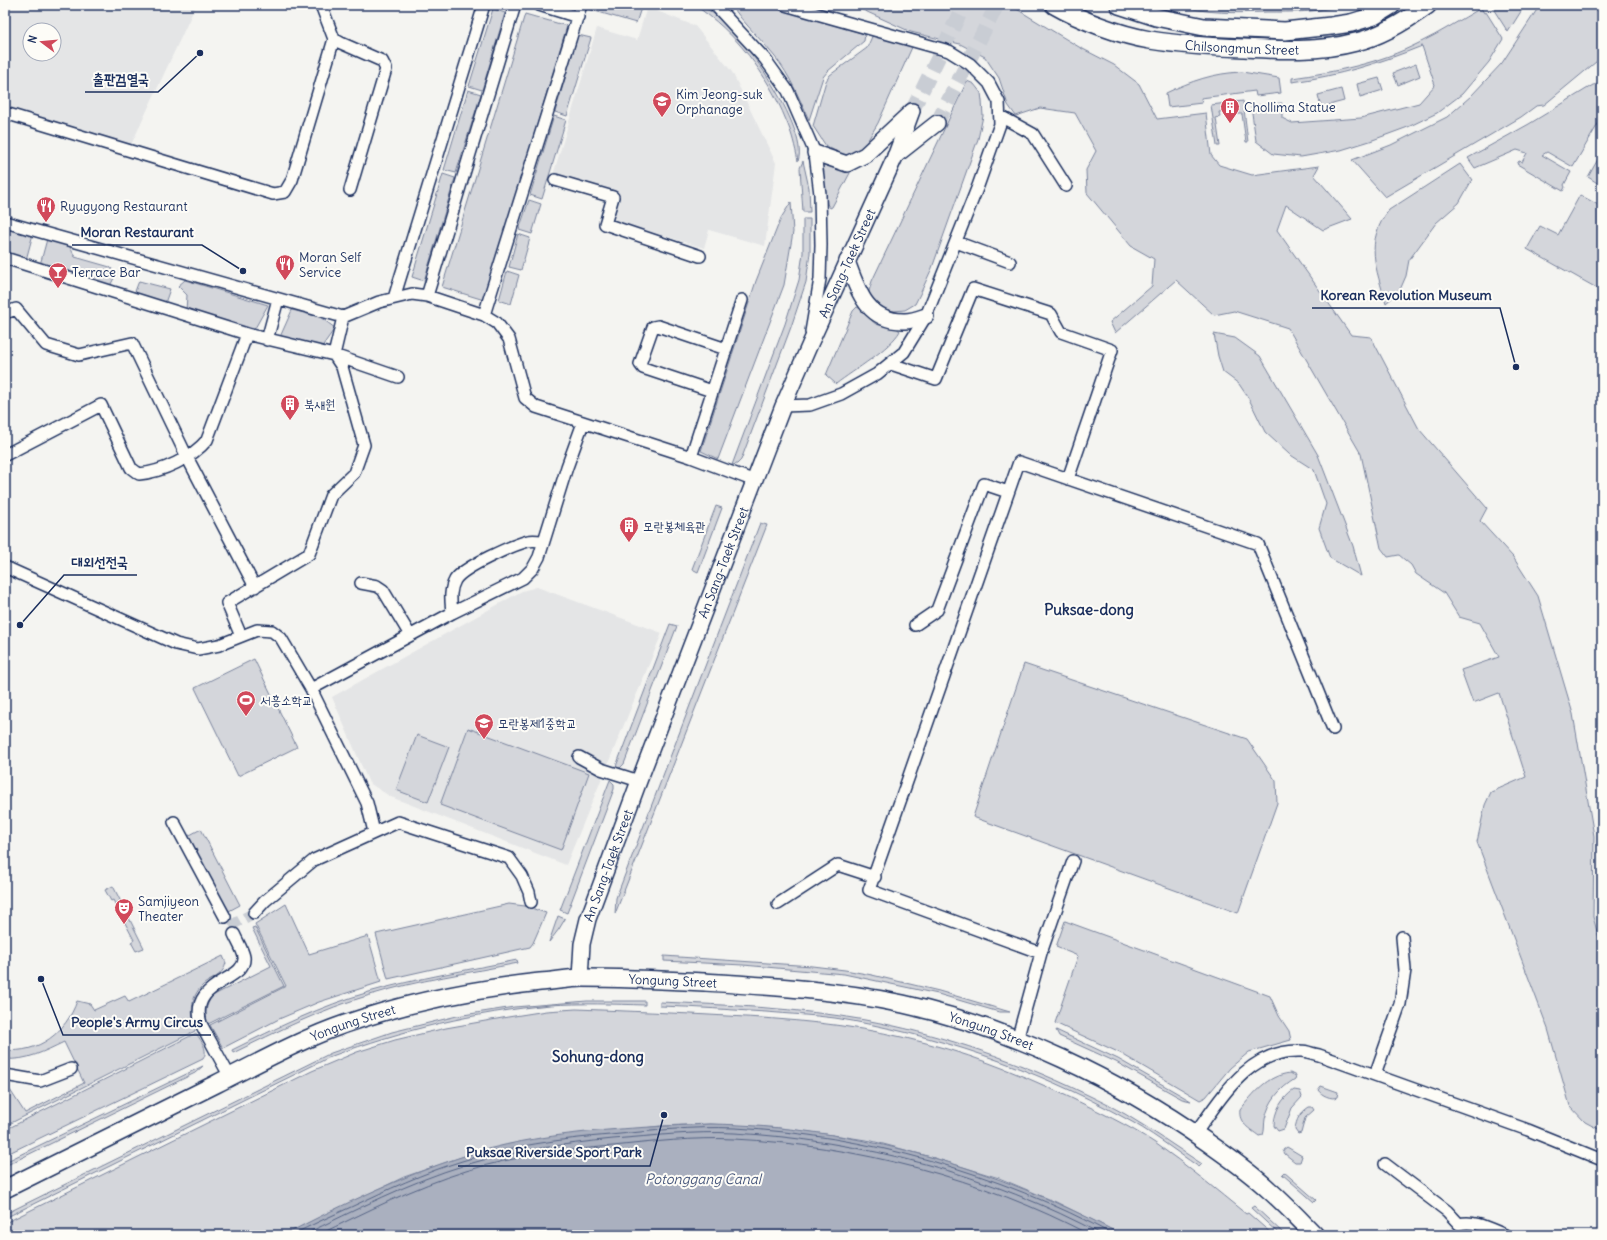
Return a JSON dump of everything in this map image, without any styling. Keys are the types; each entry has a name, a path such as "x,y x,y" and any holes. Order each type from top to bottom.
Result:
{"main road":[{"name":"Chilsongmun Street","path":"1054,5 1067,13 1106,28 1149,40 1202,46 1282,50 1336,47 1357,42 1381,34 1428,5"},
{"name":"Chilsongmun Street","path":"1119,5 1156,17 1204,27 1285,31 1351,23 1374,16 1392,5"},
{"name":"An Sang-Taek Street","path":"580,978 582,944 588,919 639,781 784,406 847,261 895,157 912,111 866,155 847,164 815,153"},
{"path":"895,157 937,123"},
{"path":"847,261 858,293 870,308 883,318 905,321 926,316"},
{"name":"Yongung Street","path":"5,1189 290,1047 343,1024 406,1006 461,993 518,984 580,978 650,979 738,984 813,991 875,999 905,1005 981,1026 1097,1075 1137,1097 1195,1134 1268,1188 1315,1235"}],"street":[{"path":"5,113 273,194 286,192 292,180 334,39 321,5"},
{"path":"394,298 484,5"},
{"path":"427,296 515,5"},
{"path":"539,5 578,17"},
{"path":"484,315 581,5"},
{"path":"715,5 765,59 788,91 815,153 820,194 821,245 820,279 810,344"},
{"path":"784,406 810,405 841,394 877,374 904,352 926,316 978,186 1000,124 999,102 989,83 970,64 949,51 785,5"},
{"path":"334,39 382,61 386,69 350,190"},
{"path":"1000,116 1033,134 1066,186"},
{"path":"555,180 613,197 605,224 700,256"},
{"path":"5,222 343,318 394,298 412,294 427,296 484,315 497,323 509,339 525,398 536,407 691,457 755,481"},
{"path":"956,242 1010,262"},
{"path":"5,258 247,334 334,355 398,377"},
{"path":"891,364 936,379 973,289 1051,314 1061,332 1112,350 1068,479"},
{"path":"267,340 278,299"},
{"path":"691,457 742,300"},
{"path":"5,313 16,309 46,345 79,355 132,343 187,457 255,587"},
{"path":"241,636 227,603 309,554 331,495 354,473 364,445 342,367 334,355 343,318"},
{"path":"712,391 643,368 640,364 653,327 658,326 726,349"},
{"path":"5,455 101,405 131,468 138,474 151,473 187,457 199,450 207,440 247,334"},
{"path":"311,689 410,635 522,578 533,568 539,557 583,423"},
{"path":"1041,953 869,890 875,877 1019,462 1258,544 1333,729"},
{"path":"915,625 937,610 984,484 1008,492"},
{"path":"452,613 450,592 455,579 464,571 512,546 529,541 543,541"},
{"path":"5,566 176,644 198,649 219,645 257,630 272,631 281,638 311,689 368,803 374,832"},
{"path":"361,582 378,586 382,590 410,635"},
{"path":"579,757 601,769 639,781"},
{"path":"174,822 225,917"},
{"path":"254,913 265,901 314,860 398,822 509,858 522,876 529,892 531,902"},
{"path":"1017,1040 1041,953 1073,861"},
{"path":"778,904 838,865 875,877"},
{"path":"230,1077 201,1024 198,1015 199,1006 205,994 214,986 239,971 244,964 244,957 234,934"},
{"path":"1375,1075 1400,1004 1405,970 1402,937"},
{"path":"1195,1134 1230,1087 1250,1066 1265,1058 1286,1052 1302,1051 1319,1055 1528,1130 1602,1160"},
{"path":"5,1075 40,1081 71,1069"},
{"path":"1385,1164 1447,1211 1459,1230 1468,1222 1484,1226 1505,1235"}],"shaded area":[{"path":"5,5 196,5 131,145 5,106"},
{"path":"589,5 642,5 636,23 588,9"},
{"path":"694,5 709,10 726,25 745,46 764,71 780,98 792,123 799,145 798,161 793,140 779,103 760,71 749,55 723,28"},
{"path":"731,5 766,5 865,34 864,41 828,71 823,77 809,120 785,71 770,50 741,19"},
{"path":"852,5 1010,5 1079,47 1114,65 1139,84 1157,119 1206,113 1211,155 1219,165 1252,175 1319,166 1314,175 1352,219 1323,230 1286,205 1277,230 1351,335 1371,337 1419,429 1487,508 1480,521 1513,557 1538,596 1573,714 1594,836 1593,917 1602,949 1602,1131 1585,1122 1570,1106 1548,1029 1477,842 1485,805 1491,792 1526,777 1499,693 1473,703 1461,670 1499,657 1480,623 1459,617 1444,593 1416,574 1411,565 1399,555 1388,557 1381,548 1361,454 1288,328 1234,311 1214,315 1176,280 1115,333 1110,322 1152,286 1154,259 1131,246 1087,193 1086,170 1096,151 1075,113 1040,108 1016,116 1008,105 999,78 985,57 960,44 911,32"},
{"path":"1176,5 1340,5 1332,8 1304,12 1233,13 1199,10"},
{"path":"1493,5 1525,5 1508,32 1492,7"},
{"path":"1540,5 1602,5 1602,57 1544,105 1536,106 1521,117 1385,197 1352,160 1391,145 1447,117 1471,96 1502,63"},
{"name":"Kim Jeong-suk Orphanage","path":"647,7 695,26 732,72 776,163 765,246 709,230 704,248 601,217 606,200 551,182 597,28 637,40"},
{"path":"1481,8 1484,13 1486,12 1503,39 1489,62 1462,94 1437,113 1408,127 1370,141 1341,150 1301,157 1273,154 1256,141 1251,106 1282,103 1282,118 1292,123 1361,118 1419,103 1435,85 1422,46 1375,63 1326,76 1292,82 1292,78 1341,70 1389,56 1427,39"},
{"path":"493,9 505,13 482,90 469,86"},
{"path":"525,14 567,26 484,300 442,287"},
{"path":"874,32 913,45 878,123 862,150 851,156 843,155 826,146 813,126 826,81 830,75 867,48"},
{"path":"578,35 591,38 567,116 555,112"},
{"path":"1416,64 1420,76 1398,85 1393,73"},
{"path":"1242,72 1279,78 1281,93 1256,96 1255,91 1201,98 1202,103 1168,107 1166,93 1203,78"},
{"path":"1379,78 1383,90 1360,97 1357,84"},
{"path":"967,81 974,84 981,93 983,116 978,139 932,268 915,304 905,310 894,311 881,308 869,298 869,291 872,281"},
{"path":"1599,84 1602,98 1602,117 1573,167 1547,152 1542,155 1571,172 1564,185 1565,187 1563,191 1517,164 1519,161 1522,162 1527,153 1517,150 1475,168 1468,158 1529,124 1593,85"},
{"path":"1341,89 1344,101 1321,107 1318,95"},
{"path":"468,90 481,94 456,173 444,170"},
{"path":"1243,101 1248,142 1246,142 1242,114 1238,114 1237,109 1219,112 1220,117 1216,118 1220,146 1217,146 1211,105"},
{"path":"554,116 566,120 542,199 530,195"},
{"path":"1602,152 1602,186 1588,177"},
{"path":"803,161 809,188 810,212 803,212 800,168"},
{"path":"822,164 844,170 850,170 850,173 832,207 830,208 827,204"},
{"path":"1460,164 1472,180 1459,203 1436,223 1409,260 1406,276 1399,292 1386,303 1374,255 1374,244 1381,222 1389,210"},
{"path":"443,174 455,178 424,281 412,277"},
{"path":"1580,195 1602,207 1602,291 1527,249 1540,226 1558,235"},
{"path":"529,200 541,204 532,234 519,230"},
{"path":"791,202 793,232 784,285 718,459 701,451 756,281 781,218"},
{"path":"803,219 810,219 810,253 806,282 791,327 741,460 737,464 732,465 785,324 799,280 803,253"},
{"path":"5,226 33,234 26,260 5,254"},
{"path":"518,234 530,238 521,270 509,267"},
{"path":"47,239 69,245 75,257 110,267 116,274 110,286 40,265"},
{"path":"507,271 519,275 511,304 499,300"},
{"path":"185,280 268,305 254,330 186,311 187,295 178,286"},
{"path":"139,281 170,289 165,303 134,294"},
{"path":"857,307 876,324 895,328 900,331 895,338 880,352 836,384 826,375 853,311"},
{"path":"292,310 320,317 335,328 321,348 280,337"},
{"path":"1214,334 1235,338 1260,356 1318,455 1353,546 1361,576 1330,558 1319,528 1326,504 1314,470 1289,454 1265,432 1249,399 1239,384 1223,372"},
{"path":"716,506 722,508 698,572 692,569"},
{"path":"760,523 767,525 615,914 616,898"},
{"name":"모란봉제1중학교","path":"537,587 662,633 566,865 391,797 369,783 332,697 522,591"},
{"path":"670,624 677,626 624,764 620,768 615,769"},
{"name":"서흥소학교","path":"254,659 297,747 238,776 195,688"},
{"path":"1024,664 1247,739 1276,781 1277,803 1238,913 973,817"},
{"path":"468,728 589,773 561,850 440,805"},
{"path":"417,735 449,747 428,802 396,790"},
{"path":"610,780 614,784 614,789 567,913 560,910"},
{"path":"201,829 240,905 227,912 188,836"},
{"path":"113,886 144,948 136,951 131,942 134,940 113,900 111,901 105,890"},
{"path":"286,904 309,954 368,936 381,982 319,1002 279,1019 223,1048 210,1025 286,986 255,924"},
{"path":"509,904 525,906 546,913 530,947 388,979 376,934"},
{"path":"558,916 565,919 549,942"},
{"path":"1065,921 1270,996 1279,1016 1289,1031 1291,1040 1249,1052 1230,1068 1206,1097 1200,1100 1120,1053 1055,1023 1078,956 1056,947"},
{"path":"255,927 284,986 208,1024 206,1010 212,996 271,966 252,928"},
{"path":"223,956 226,963 223,970 219,975 201,987 194,998 192,1011 195,1031 5,1126 5,1087 10,1090 25,1113 84,1083 64,1042 36,1055 21,1058 5,1059 5,1050 29,1048 50,1039 66,1022 77,1001 90,1004 94,1010 125,996 129,1002"},
{"path":"664,956 812,966 845,970 939,991 1010,1012 999,1012 938,994 844,974 743,965 664,961"},
{"path":"517,960 518,963 406,985 352,1001 300,1021 233,1053 232,1050 299,1018 369,992 443,974"},
{"path":"587,1001 645,1001 645,1005 574,1004 522,1008 467,1017 385,1038 332,1056 5,1218 5,1214 331,1053 392,1032 457,1016 514,1007"},
{"path":"660,1002 789,1010 840,1016 891,1025 943,1039 1020,1065 1090,1096 1135,1120 1202,1164 1199,1167 1143,1128 1089,1099 1019,1068 947,1043 910,1033 835,1018 766,1012 660,1006"},
{"path":"576,1009 750,1017 818,1023 884,1033 948,1049 1009,1071 1049,1088 1134,1130 1178,1160 1246,1214 1248,1213 1273,1235 1122,1235 1056,1202 999,1178 924,1155 872,1141 840,1136 779,1128 710,1124 660,1126 512,1144 462,1157 404,1177 284,1235 5,1235 5,1223 312,1071 357,1052 395,1040 446,1028 546,1011"},
{"path":"1056,1030 1118,1059 1191,1101 1182,1099 1116,1062 1059,1036"},
{"path":"196,1033 205,1049 205,1056 203,1059 5,1155 5,1130"},
{"path":"203,1066 195,1073 5,1166 5,1162"},
{"path":"1290,1073 1296,1076 1295,1079 1284,1087 1272,1101 1265,1119 1263,1135 1259,1136 1243,1122 1240,1115 1240,1110 1261,1086 1274,1078"},
{"path":"1321,1086 1338,1092 1337,1097 1330,1097 1322,1094 1318,1090"},
{"path":"1294,1090 1300,1091 1302,1097 1292,1108 1284,1129 1278,1131 1274,1126 1275,1115 1282,1101"},
{"path":"1309,1107 1312,1107 1314,1110 1305,1118 1301,1133 1298,1134 1295,1130 1297,1119"},
{"path":"1287,1147 1302,1156 1300,1162 1295,1162 1285,1154 1283,1150"},
{"path":"1284,1172 1316,1200 1314,1202 1282,1174"},
{"path":"1254,1206 1283,1233 1281,1235 1251,1208"}],"water":[{"name":"Potonggang Canal","path":"710,1124 764,1127 817,1133 870,1142 922,1155 974,1171 1024,1189 1074,1211 1122,1235 284,1235 349,1202 416,1173 491,1148 522,1141 584,1132"}],"tunnel":[{"path":"912,111 964,5"},
{"path":"937,123 997,5"},
{"path":"230,926 254,913"}],"place":[{"name":"출판검열국","path":"200,53"},
{"name":"Kim Jeong-suk Orphanage","path":"662,118"},
{"name":"Chollima Statue","path":"1230,124"},
{"name":"Ryugyong Restaurant","path":"46,223"},
{"name":"Moran Restaurant","path":"243,271"},
{"name":"Moran Self Service","path":"285,281"},
{"name":"Terrace Bar","path":"58,289"},
{"name":"Korean Revolution Museum","path":"1516,367"},
{"name":"북새원","path":"290,421"},
{"name":"모란봉체육관","path":"629,543"},
{"name":"대외선전국","path":"20,625"},
{"name":"서흥소학교","path":"246,717"},
{"name":"모란봉제1중학교","path":"484,740"},
{"name":"Samjiyeon Theater","path":"124,925"},
{"name":"People's Army Circus","path":"41,979"},
{"name":"Puksae Riverside Sport Park","path":"664,1115"}],"district":[{"name":"Puksae-dong","path":"1089,610"},
{"name":"Sohung-dong","path":"598,1057"}]}
